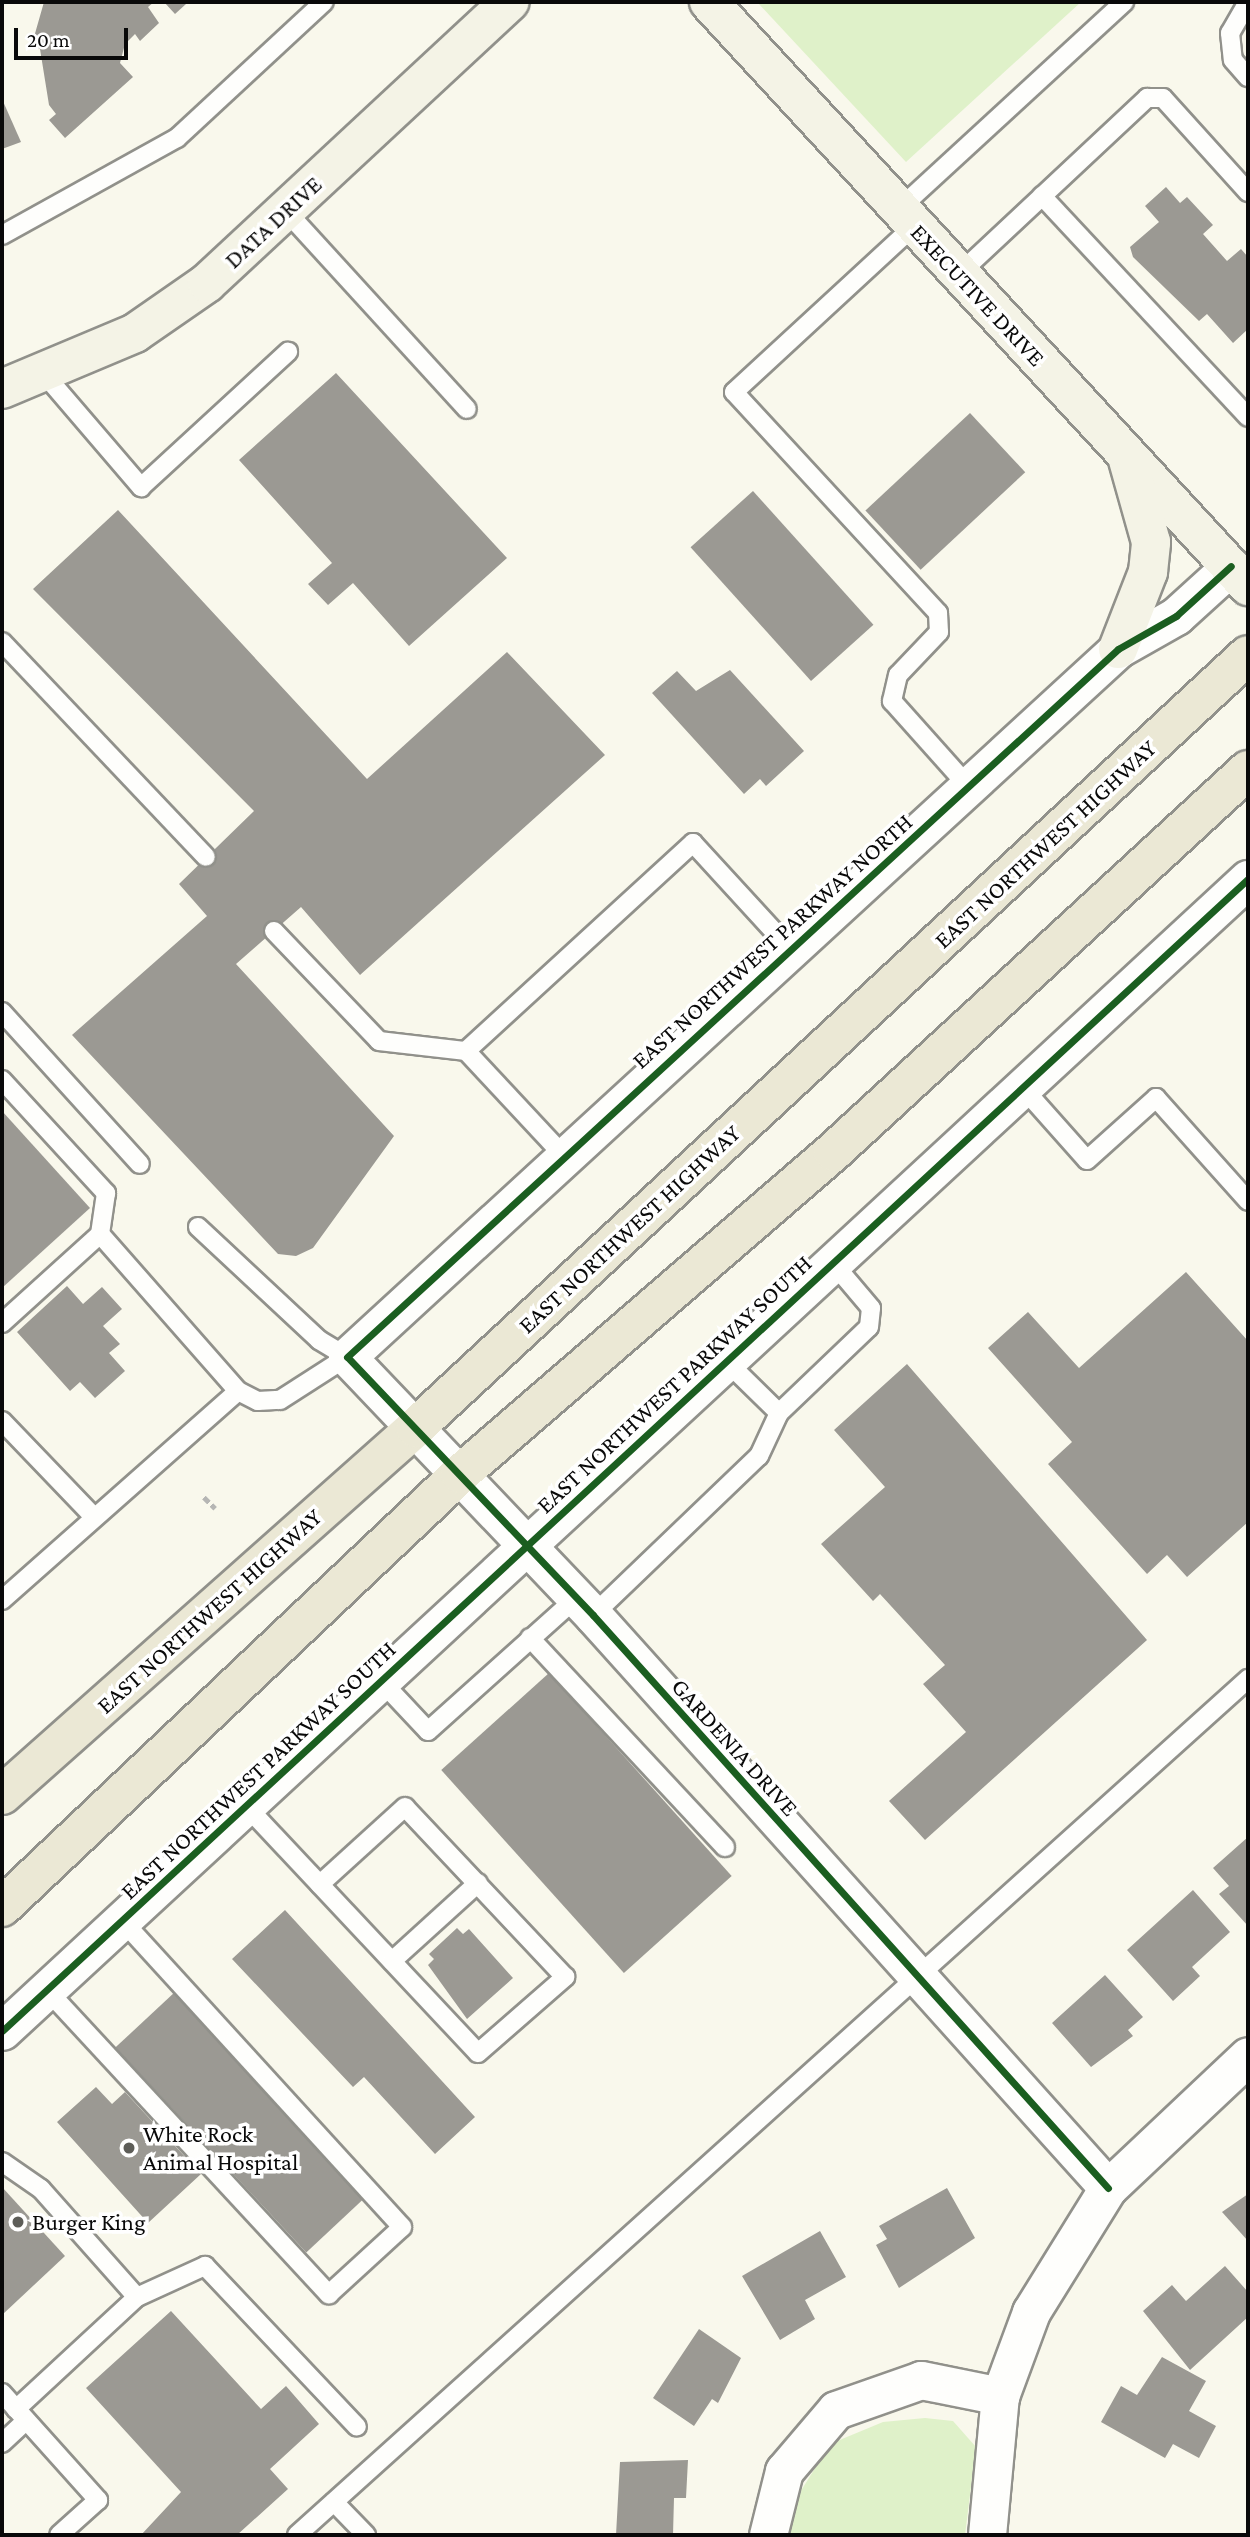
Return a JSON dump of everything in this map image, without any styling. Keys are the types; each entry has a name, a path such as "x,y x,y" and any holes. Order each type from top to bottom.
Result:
{"main road":[{"name":"EAST NORTHWEST HIGHWAY","path":"2,1795 415,1428 1248,655"},
{"path":"2,1907 460,1474 833,1152 1248,770"}],"street":[{"name":"DATA DRIVE","path":"2,389 45,374 135,333 207,282 509,2"},
{"name":"EXECUTIVE DRIVE","path":"709,2 1240,576"},
{"path":"1118,649 1148,572 1151,542 1126,454"},
{"name":"EAST NORTHWEST PARKWAY NORTH","path":"347,1357 1118,649 1240,576"},
{"name":"EAST NORTHWEST PARKWAY SOUTH","path":"5,2021 47,1990 247,1807 1248,879"},
{"name":"GARDENIA DRIVE","path":"347,1357 584,1607 915,1979 1108,2188"},
{"path":"986,2535 1000,2396 1031,2312 1108,2188 1248,2056"},
{"path":"768,2535 783,2470 836,2410 921,2380 1000,2396"}],"lane":[{"path":"2,235 177,138 324,2"},
{"path":"969,787 892,701 898,675 939,632 938,613 734,391 1124,2"},
{"path":"1248,2 1230,33 1233,60 1248,77"},
{"path":"959,274 1147,98 1163,98 1248,192"},
{"path":"1042,196 1248,417"},
{"path":"286,211 467,410"},
{"path":"45,374 141,487 288,352"},
{"path":"2,642 206,857"},
{"path":"466,1051 693,843 791,950"},
{"path":"274,931 379,1041 466,1051 565,1157"},
{"path":"2,1012 140,1164"},
{"path":"2,1080 106,1193 100,1234 2,1323"},
{"path":"1023,1088 1087,1160 1156,1098 1248,1201"},
{"path":"100,1234 238,1391 258,1401 280,1400 347,1357 319,1340 198,1227"},
{"path":"382,1682 428,1731 530,1638 584,1607 759,1457 779,1413 869,1327 871,1308 833,1263"},
{"path":"727,1362 779,1413"},
{"path":"2,1600 238,1391"},
{"path":"2,1421 93,1517"},
{"path":"530,1638 725,1847"},
{"path":"297,2535 1248,1679"},
{"path":"247,1807 478,2053 565,1977 405,1807 320,1884"},
{"path":"392,1961 478,1883"},
{"path":"47,1990 329,2294 402,2227 122,1921"},
{"path":"2,2162 41,2189 137,2297"},
{"path":"2,2443 21,2415 137,2297 205,2266 357,2427"},
{"path":"2,2393 98,2500 80,2528 59,2535"},
{"path":"334,2502 366,2535"}],"path":[{"path":"204,1497 215,1508"}],"green space":[{"path":"757,2 1081,2 906,162"},
{"path":"925,2418 953,2421 976,2447 965,2535 789,2535 794,2502 830,2444 883,2422"}],"building":[{"path":"44,2 154,2 148,7 159,23 140,41 135,34 125,44 120,63 133,77 65,138 49,120 56,114 49,105 40,49 32,44"},
{"path":"164,2 184,2 186,4 175,14"},
{"path":"2,99 21,142 2,149"},
{"path":"1166,187 1180,203 1187,197 1213,225 1203,234 1227,261 1241,249 1248,257 1248,329 1233,343 1207,314 1199,321 1133,257 1130,247 1159,222 1145,206"},
{"path":"336,373 507,558 409,646 353,583 328,605 308,584 332,563 239,460"},
{"path":"970,413 1025,472 921,570 865,511"},
{"path":"753,491 873,625 811,681 691,547"},
{"path":"118,510 367,779 507,652 605,755 360,975 301,907 236,964 394,1136 313,1248 296,1256 278,1254 72,1035 207,916 179,884 254,811 33,589"},
{"path":"730,670 804,751 766,786 760,779 744,794 652,693 677,671 696,691"},
{"path":"2,1111 90,1208 2,1288"},
{"path":"1186,1272 1248,1341 1248,1522 1187,1577 1167,1555 1147,1574 1048,1464 1072,1442 988,1348 1028,1312 1079,1368"},
{"path":"67,1286 83,1304 102,1287 122,1309 103,1326 120,1344 109,1353 125,1371 95,1398 80,1382 70,1391 17,1332"},
{"path":"907,1364 1147,1640 925,1840 889,1801 966,1732 923,1684 945,1665 880,1594 873,1601 821,1544 885,1487 834,1430"},
{"path":"549,1673 732,1876 624,1973 441,1770"},
{"path":"1248,1837 1248,1926 1219,1894 1229,1886 1213,1868"},
{"path":"1193,1890 1230,1932 1192,1967 1200,1976 1173,2001 1127,1950"},
{"path":"285,1910 475,2117 435,2154 364,2077 353,2087 232,1959"},
{"path":"457,1928 463,1934 469,1929 513,1978 467,2019 428,1965 434,1959 429,1954"},
{"path":"1105,1975 1143,2017 1128,2030 1133,2036 1091,2067 1052,2023"},
{"path":"176,1991 367,2196 306,2252 115,2048"},
{"name":"White Rock Animal Hospital","path":"96,2087 112,2104 125,2092 201,2174 148,2223 57,2122"},
{"name":"Burger King","path":"2,2187 65,2256 2,2315"},
{"path":"947,2188 975,2238 899,2288 876,2245 887,2239 879,2226"},
{"path":"1248,2194 1248,2241 1222,2212"},
{"path":"820,2231 846,2277 805,2300 815,2319 780,2340 742,2276"},
{"path":"1225,2266 1248,2292 1248,2317 1190,2370 1143,2311 1172,2285 1186,2301"},
{"path":"171,2311 261,2409 286,2386 319,2424 270,2469 288,2489 237,2535 141,2535 181,2492 86,2388"},
{"path":"699,2329 741,2358 718,2403 712,2399 694,2426 653,2398"},
{"path":"1162,2357 1206,2381 1189,2411 1216,2426 1199,2458 1173,2444 1165,2458 1101,2422 1121,2386 1137,2395"},
{"path":"688,2460 686,2498 674,2498 673,2535 616,2535 620,2462"}],"cycle path":[{"path":"1108,2188 593,1615 347,1357 1118,649 1176,616 1231,566"},
{"path":"2,2031 1248,879"}],"place":[{"name":"White Rock Animal Hospital","path":"129,2148"},
{"name":"Burger King","path":"18,2222"}]}
